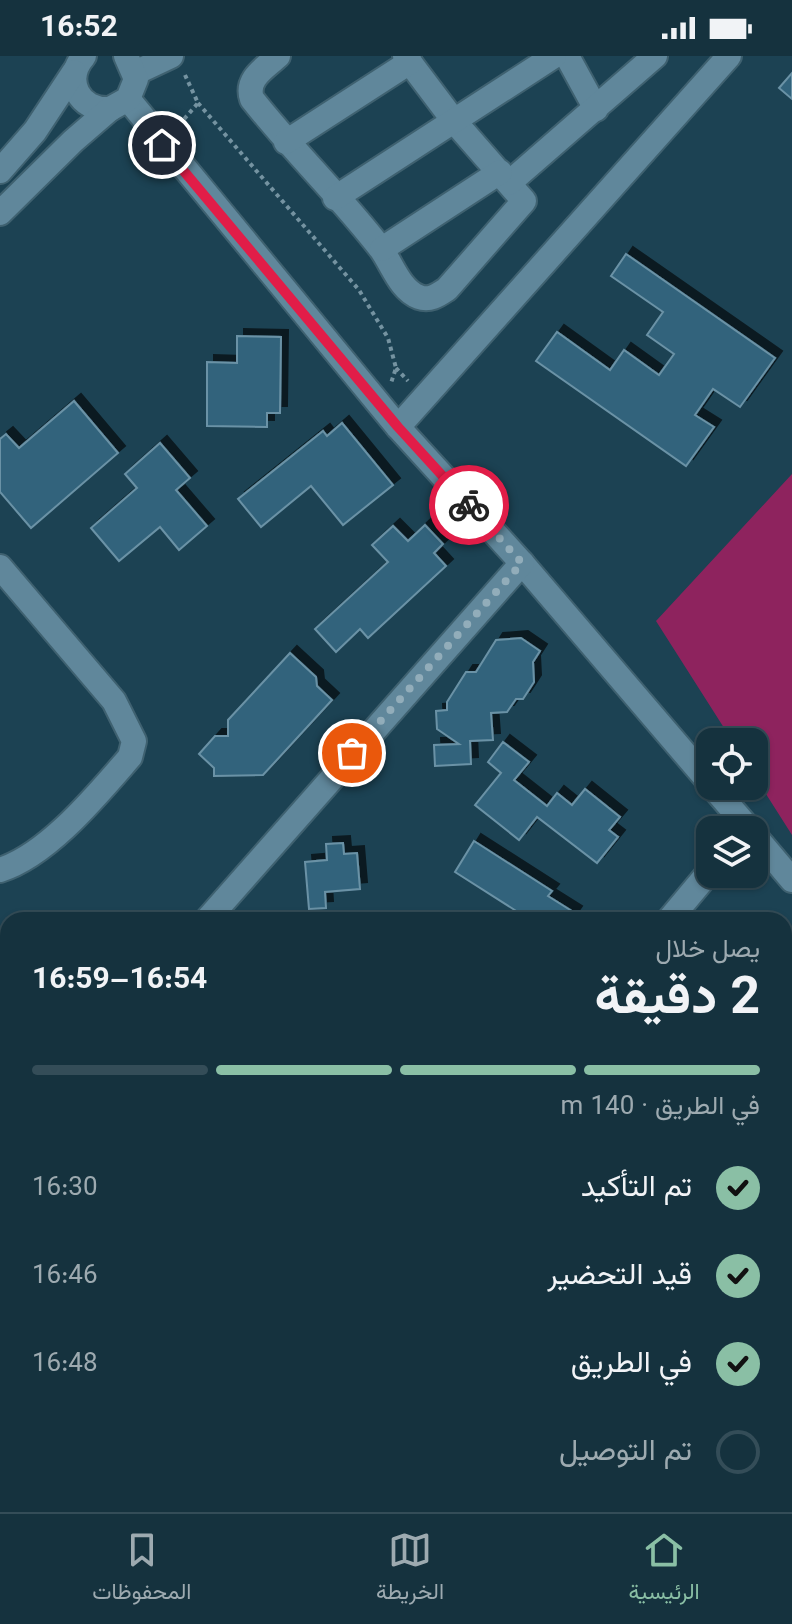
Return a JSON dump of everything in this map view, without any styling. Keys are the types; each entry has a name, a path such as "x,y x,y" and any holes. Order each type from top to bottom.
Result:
{"street":[{"path":"278,56 252,81 249,90 286,142 382,249 406,288 419,297 433,298 447,289 524,201 522,195 454,121 408,59 286,142"},
{"path":"335,198 554,56"},
{"path":"567,56 596,109"},
{"path":"382,249 504,178 596,109 655,56"},
{"path":"398,427 729,56"},
{"path":"0,213 119,104 135,85 130,65 176,61"},
{"path":"79,64 74,84 82,100 92,107 119,104 162,145 398,427 522,563 696,767"},
{"path":"0,171 35,131 79,64"},
{"path":"214,912 522,563"},
{"path":"0,567 114,701 134,741 130,757 81,810 25,859 0,870"},
{"path":"724,800 737,816"},
{"path":"768,852 792,880"},
{"path":"676,912 696,888"}],"path":[{"path":"176,61 198,103 359,290 388,338 396,368 382,407"},
{"path":"162,145 198,103"}],"shaded area":[{"path":"792,474 792,835 768,797 768,728 724,728 656,621"}],"building":[{"path":"792,73 792,99 779,88"},
{"path":"626,254 775,358 740,407 713,389 695,415 714,427 686,466 536,361 557,332 610,370 624,350 659,375 674,354 647,335 663,312 611,276"},
{"path":"237,336 281,337 280,413 267,413 267,427 207,426 207,362 237,363"},
{"path":"74,401 118,453 31,528 0,492 0,439 6,434 19,448"},
{"path":"342,423 393,485 343,525 311,486 261,527 238,499 323,431 327,436"},
{"path":"160,443 190,478 176,490 207,526 179,550 160,527 119,561 91,528 137,488 125,474"},
{"path":"425,525 443,544 434,553 446,566 368,638 360,629 336,652 315,629 388,562 372,545 393,526 408,541"},
{"path":"521,638 540,651 533,662 534,682 523,699 516,699 507,712 491,713 493,740 470,741 471,764 435,766 434,745 459,744 437,729 436,711 447,710 447,702 466,672 476,672 496,640"},
{"path":"290,653 316,677 317,686 332,700 263,775 214,776 214,768 199,754 215,736 228,736 228,720"},
{"path":"503,742 529,762 514,780 547,806 557,793 572,805 585,789 620,817 609,830 618,837 597,863 537,817 519,840 475,805 501,773 488,762"},
{"path":"474,841 552,891 548,896 573,912 518,912 455,872"},
{"path":"343,843 344,854 357,853 360,889 325,892 326,908 309,909 305,862 327,860 326,844"}],"way so far":[{"path":"352,753 522,563 469,505"}],"route":[{"path":"162,145 398,427 469,505"}]}
